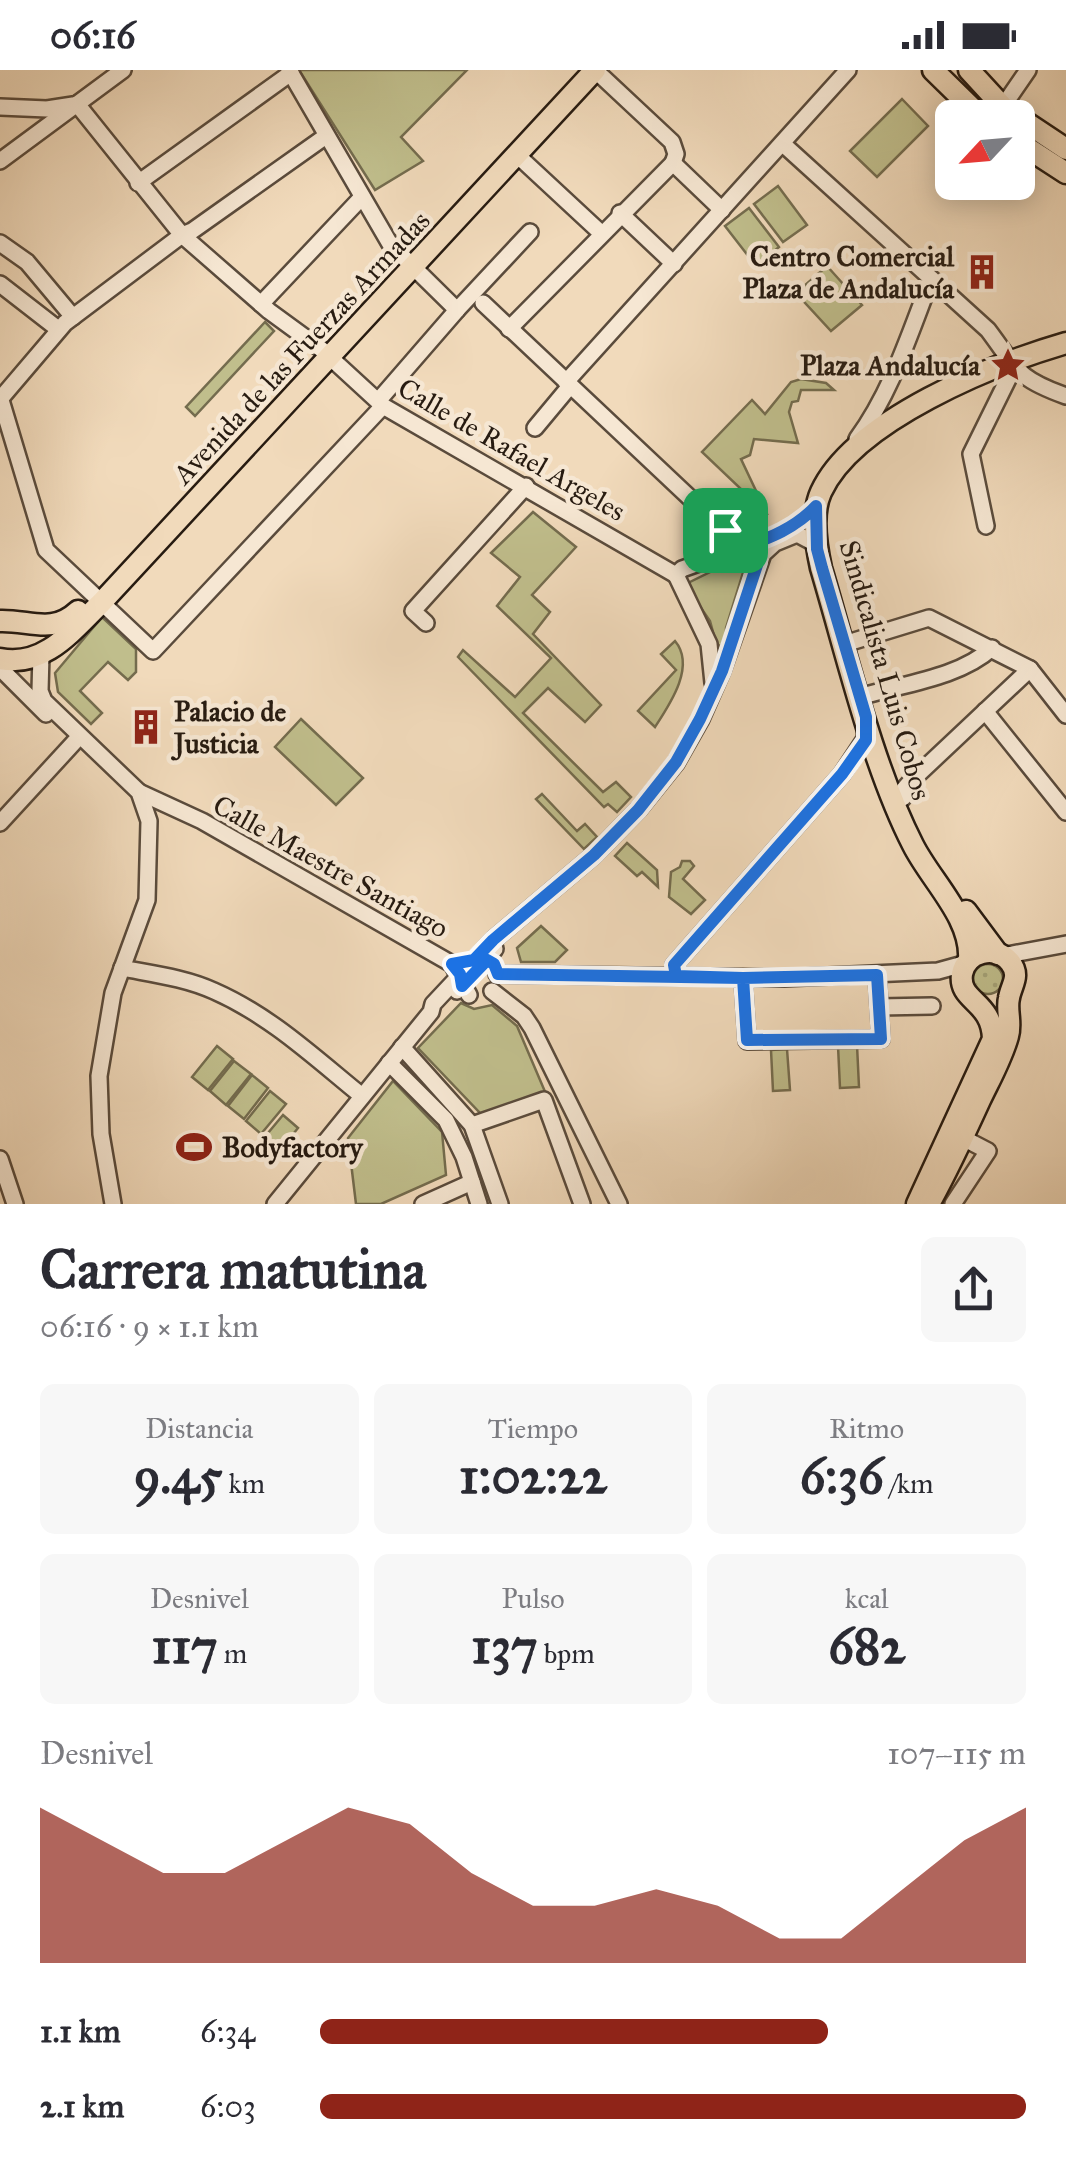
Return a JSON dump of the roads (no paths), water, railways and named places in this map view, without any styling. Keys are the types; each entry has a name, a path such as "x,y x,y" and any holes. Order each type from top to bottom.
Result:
{"main road":[{"name":"Avenida de las Fuerzas Armadas","path":"45,656 326,353 580,70"},
{"name":"Avenida de las Fuerzas Armadas","path":"408,263 517,155 595,70"},
{"path":"933,70 964,100"},
{"path":"969,70 990,100"},
{"path":"1035,132 1066,150"},
{"path":"1035,153 1066,174"},
{"name":"Sindicalista Luis Cobos","path":"1000,955 934,864 902,798 823,526 827,496 858,454 894,428 980,379 1066,343"},
{"name":"Sindicalista Luis Cobos","path":"968,961 967,934 912,844 882,770 817,549 816,506 830,477 844,460 910,407 976,374 1066,353"},
{"name":"Avenida de las Fuerzas Armadas","path":"28,624 59,624 98,599"},
{"path":"0,620 28,624 39,638 45,656 0,659"},
{"path":"917,1204 994,1039 983,1005 968,996 962,979 968,961 983,952 1000,955 1012,967 1009,1033 929,1204"},
{"path":"983,1005 1001,1003 1012,988"}],"street":[{"path":"0,161 123,70"},
{"path":"509,329 676,154 672,142 595,70"},
{"path":"535,428 568,384 848,70"},
{"path":"1007,100 1028,70"},
{"path":"138,183 290,71 390,244 457,310"},
{"path":"6,107 47,109 77,104"},
{"name":"Calle de Rafael Argeles","path":"77,104 182,235 261,304 326,353 380,403 676,575"},
{"path":"6,107 28,123 26,142"},
{"path":"326,136 73,316 1,397 42,542 153,651 530,232"},
{"path":"783,144 988,330 1011,364 1032,384 1066,396"},
{"path":"517,155 601,234"},
{"path":"672,162 722,210"},
{"path":"261,304 362,197"},
{"path":"620,214 674,264"},
{"path":"0,243 27,262 73,316"},
{"path":"844,460 876,414 931,279"},
{"path":"0,284 58,329"},
{"path":"483,303 725,530 750,545 757,552 758,562 730,646 700,719 676,762 638,810 594,855 498,939 486,965 461,980 481,997 492,991"},
{"path":"986,526 971,454 1011,364"},
{"path":"890,384 896,401 910,407"},
{"path":"876,414 910,407"},
{"path":"426,623 413,611 526,486"},
{"path":"714,685 708,644 676,575 682,569 789,528 816,506"},
{"path":"725,530 730,545 726,554"},
{"path":"758,562 776,543 797,534 817,549"},
{"path":"854,640 930,618 1030,669 1066,715"},
{"path":"708,644 719,651 730,646"},
{"path":"870,694 963,667 992,648"},
{"path":"45,656 40,691 77,740"},
{"path":"0,668 132,797 148,838"},
{"path":"902,798 904,789 1030,669"},
{"path":"985,711 1066,812"},
{"path":"676,976 674,965 842,774 866,740 866,717"},
{"path":"0,823 77,740"},
{"name":"Calle Maestre Santiago","path":"77,740 139,792 202,822 461,980 275,1204"},
{"path":"842,774 861,763 873,762 882,770"},
{"path":"113,1204 98,1097 106,1022 148,900 148,838 145,803 139,792"},
{"path":"1012,988 1023,965 1042,951 1066,944"},
{"path":"1000,955 1042,951"},
{"path":"486,965 743,978 877,975 938,970 968,961"},
{"path":"486,965 492,991 524,1016 532,1028 619,1204"},
{"path":"122,968 211,989 245,1007 281,1029 362,1096"},
{"path":"938,970 963,988"},
{"path":"743,978 747,1040 881,1039 877,975"},
{"path":"880,1007 932,1006"},
{"path":"402,1047 472,1125 500,1204"},
{"path":"389,1063 446,1120 464,1157 478,1204"},
{"path":"472,1125 544,1100 582,1204"},
{"path":"953,1204 988,1151 963,1138"},
{"path":"0,1159 15,1204"},
{"path":"424,1204 472,1182"}],"place":[{"name":"Centro Comercial Plaza de Andalucía","path":"982,272"},
{"name":"Plaza Andalucía","path":"1008,365"},
{"name":"Palacio de Justicia","path":"146,727"},
{"name":"Bodyfactory","path":"194,1147"}]}
